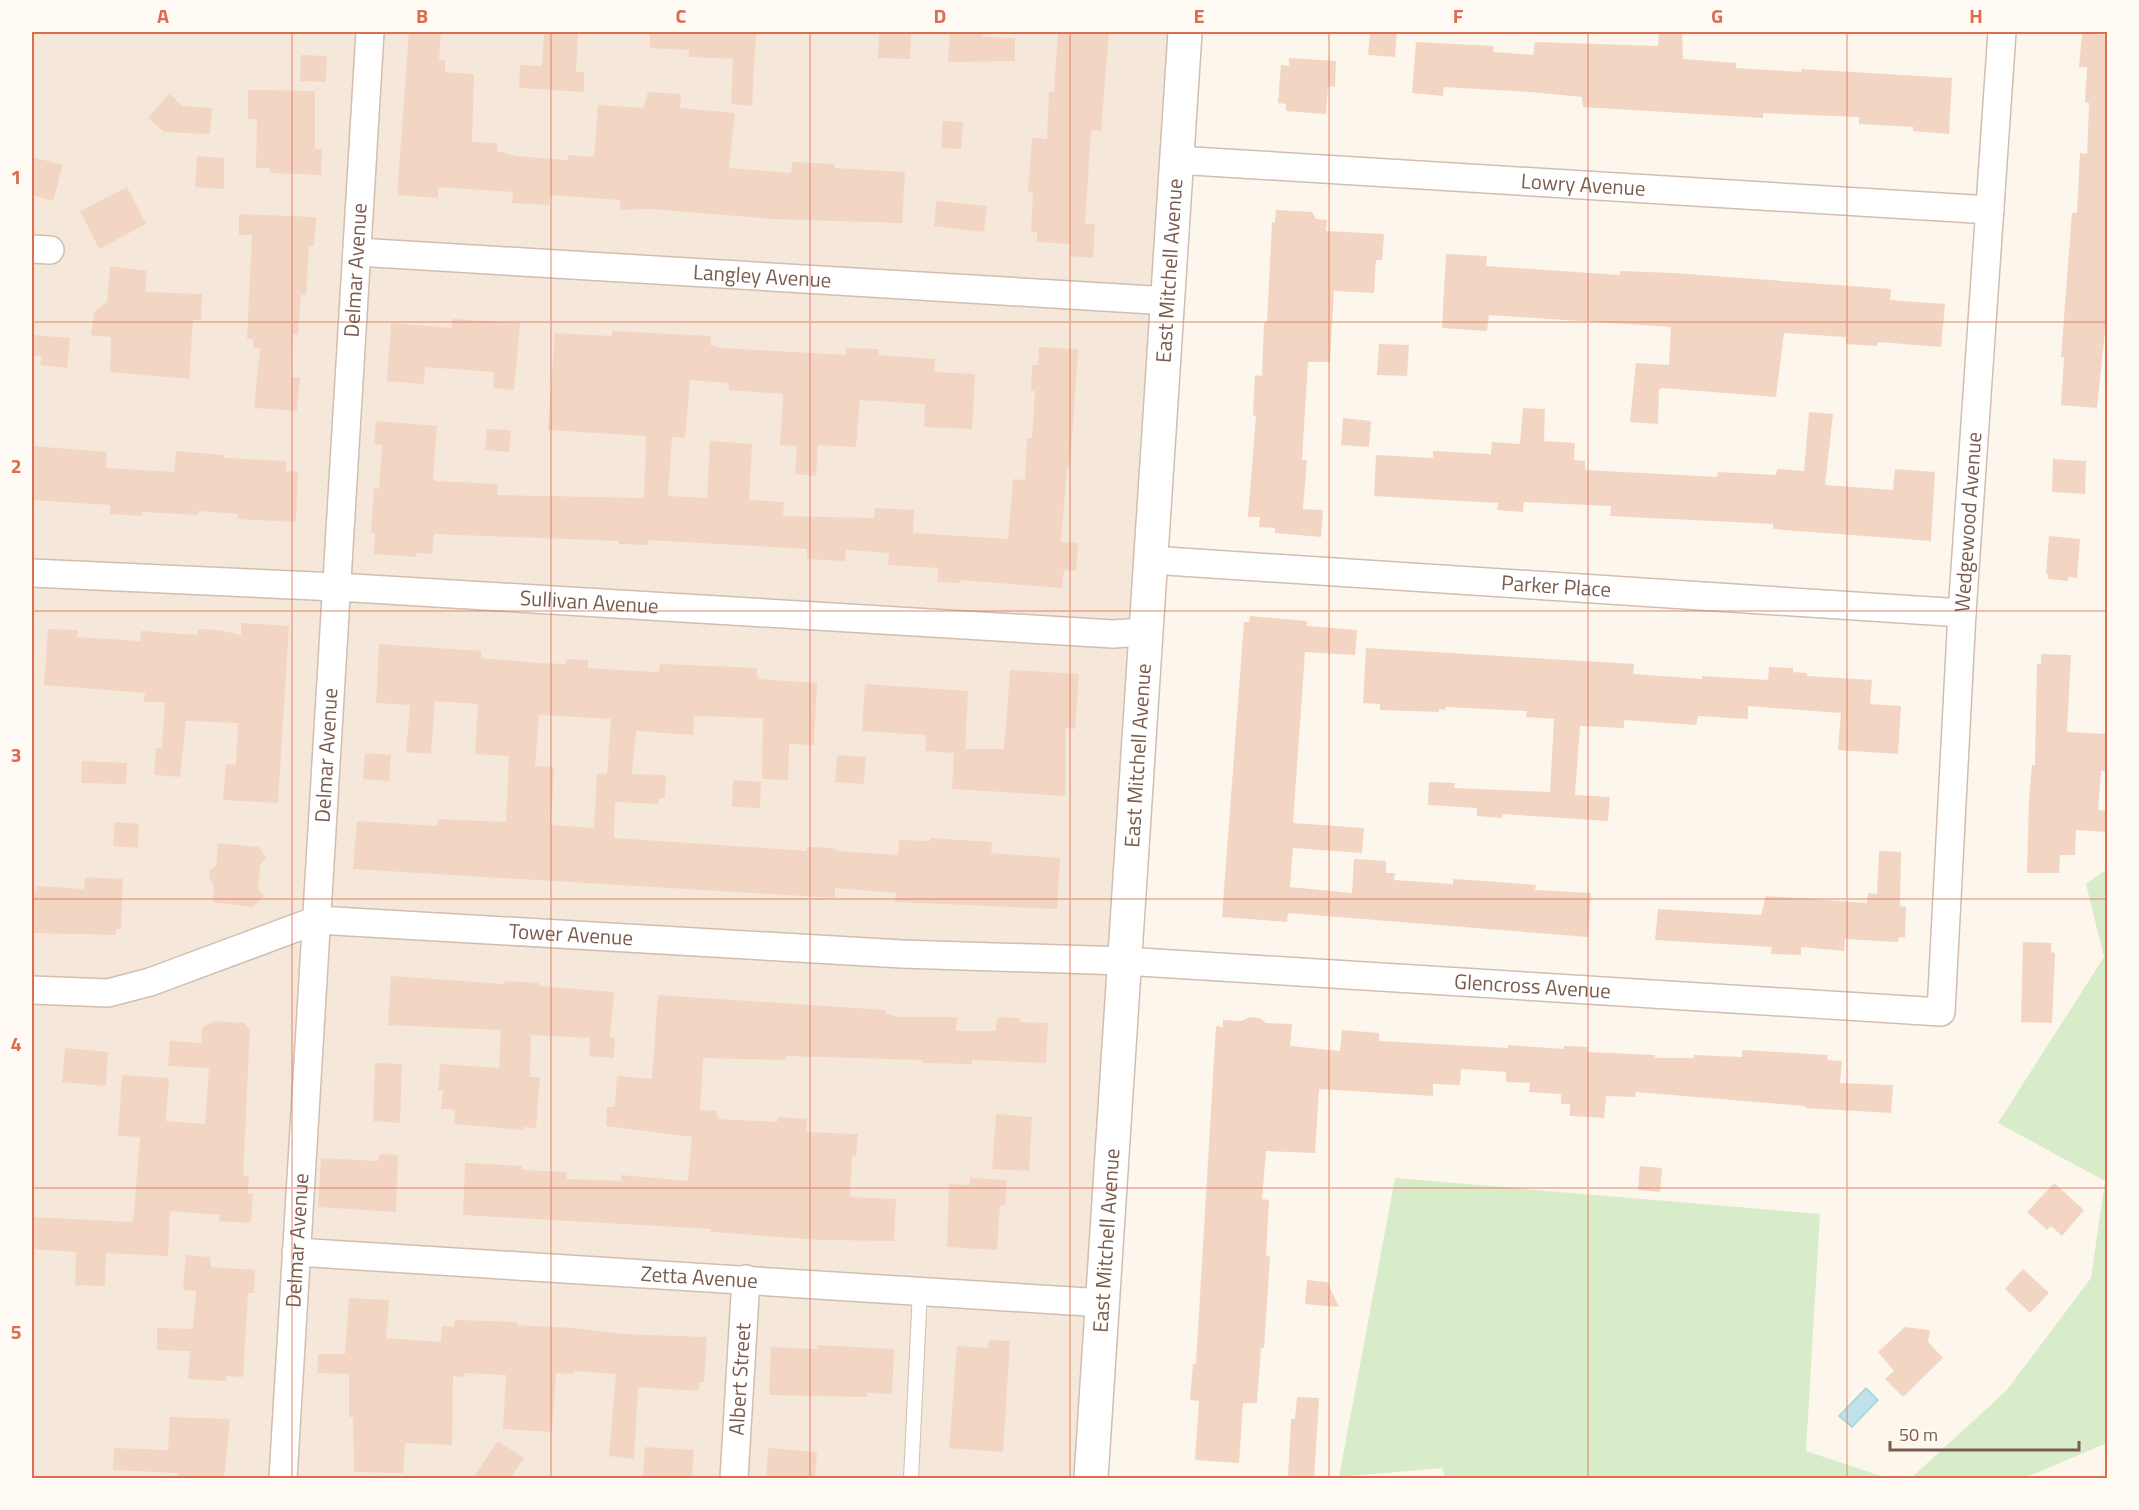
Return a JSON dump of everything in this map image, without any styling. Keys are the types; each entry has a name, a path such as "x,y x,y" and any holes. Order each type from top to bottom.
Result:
{"street":[{"name":"Delmar Avenue","path":"283,1479 349,414 370,32"},
{"name":"East Mitchell Avenue","path":"1091,1479 1185,32"},
{"name":"Wedgewood Avenue","path":"1941,1012 1962,613 2002,32"},
{"name":"Lowry Avenue","path":"1176,160 1990,210"},
{"name":"Langley Avenue","path":"357,252 1168,301"},
{"name":"Parker Place","path":"1151,560 1962,613"},
{"name":"Sullivan Avenue","path":"32,573 337,587 1101,633 1146,632"},
{"name":"Tower Avenue","path":"32,990 108,993 150,982 317,920 902,954 1124,961"},
{"name":"Glencross Avenue","path":"1124,961 1941,1012"},
{"name":"Zetta Avenue","path":"296,1252 746,1278 1102,1303"},
{"name":"Albert Street","path":"734,1479 746,1278"}],"lane":[{"path":"911,1479 920,1290"}],"shaded area":[{"path":"32,32 1185,32 1091,1478 32,1478"}],"green space":[{"path":"2107,869 2107,1443 2024,1478 1911,1478 2006,1391 2091,1278 2105,1181 1998,1123 2104,957 2086,884"},
{"path":"1395,1178 1820,1214 1806,1451 1887,1478 1445,1478 1442,1468 1339,1477"}],"water":[{"path":"1866,1388 1878,1400 1852,1427 1839,1416"}],"building":[{"path":"409,32 441,32 439,60 445,60 445,72 474,74 472,142 498,143 497,151 516,156 568,160 568,155 594,157 598,105 643,108 648,92 681,94 680,108 735,113 729,168 791,173 792,162 835,164 835,168 905,172 902,223 772,219 651,209 620,210 620,200 550,195 549,205 512,203 513,192 438,187 438,198 397,195"},
{"path":"544,32 578,32 576,72 584,72 584,92 519,88 520,65 542,66"},
{"path":"650,32 756,32 752,106 731,104 733,59 689,57 689,50 650,48"},
{"path":"879,32 911,32 910,59 878,58"},
{"path":"950,32 983,32 983,37 1015,38 1015,61 948,62"},
{"path":"1058,32 1109,32 1101,131 1091,130 1085,224 1095,224 1093,258 1070,256 1071,244 1037,242 1037,232 1031,232 1033,192 1028,192 1032,138 1047,139 1049,92 1054,92"},
{"path":"1370,32 1397,32 1395,57 1368,55"},
{"path":"1659,32 1682,32 1683,59 1736,63 1736,68 1801,72 1802,69 1952,78 1949,134 1913,131 1913,127 1859,124 1859,117 1763,113 1763,118 1583,107 1582,97 1444,87 1443,96 1412,93 1416,42 1494,46 1493,52 1533,55 1535,42 1658,46"},
{"path":"2082,33 2108,35 2108,302 2097,408 2061,405 2064,357 2061,357 2072,213 2077,213 2080,153 2087,154 2089,103 2085,102 2087,67 2079,67"},
{"path":"301,55 327,56 326,82 300,81"},
{"path":"1289,58 1336,61 1335,87 1328,86 1326,114 1286,111 1286,104 1278,103 1281,65 1289,66"},
{"path":"248,90 315,91 315,149 322,149 321,175 270,173 270,168 256,168 257,119 248,119"},
{"path":"169,94 183,106 212,108 210,134 164,132 148,118"},
{"path":"943,121 963,122 961,149 941,148"},
{"path":"197,156 224,158 224,189 195,187"},
{"path":"32,157 63,165 53,201 32,195"},
{"path":"127,187 146,224 99,249 80,211"},
{"path":"936,201 987,206 984,232 934,226"},
{"path":"1276,210 1312,212 1316,219 1327,220 1326,231 1384,234 1382,260 1376,260 1374,293 1334,291 1330,362 1308,362 1302,460 1307,460 1303,509 1323,510 1321,537 1275,533 1275,528 1259,527 1260,517 1248,517 1256,416 1253,415 1255,375 1262,376 1272,222 1275,222"},
{"path":"239,214 316,217 314,246 309,246 306,295 301,295 298,335 292,335 291,377 300,377 297,411 254,408 260,348 253,348 253,339 247,339 252,235 239,235"},
{"path":"1446,254 1487,256 1486,266 1620,275 1620,271 1674,273 1891,289 1890,300 1945,304 1941,347 1878,342 1877,346 1846,344 1846,337 1784,333 1776,397 1662,388 1659,390 1658,424 1630,422 1636,363 1669,365 1671,327 1489,315 1487,331 1442,328"},
{"path":"110,266 147,271 145,292 202,294 201,320 193,320 189,379 110,372 111,337 91,335 94,312 107,302"},
{"path":"452,319 520,323 514,390 493,388 494,372 425,367 424,384 387,381 391,323 452,328"},
{"path":"612,331 711,336 710,345 722,348 846,355 846,348 879,349 879,355 935,359 934,372 975,374 972,429 924,427 925,404 860,400 856,447 818,445 816,476 795,474 797,446 780,445 783,394 729,390 729,383 690,380 685,438 672,437 668,496 707,498 710,441 752,444 749,500 784,502 783,516 874,518 875,508 914,510 913,533 1008,539 1013,479 1025,480 1027,438 1032,438 1035,391 1031,391 1032,365 1038,365 1039,347 1078,349 1070,468 1067,468 1061,542 1078,543 1076,571 1064,570 1062,588 960,580 960,583 937,582 938,568 888,565 889,553 846,550 845,561 807,559 807,549 648,540 648,545 619,544 619,541 434,534 432,554 416,553 416,557 374,554 375,533 371,533 374,488 379,489 382,445 374,444 376,421 437,426 433,479 435,481 498,484 497,495 644,498 646,436 548,430 555,333 612,336"},
{"path":"32,335 70,338 67,368 40,365 42,356 32,355"},
{"path":"1379,344 1409,345 1407,376 1377,375"},
{"path":"1523,408 1545,409 1544,441 1575,443 1574,460 1585,461 1585,470 1717,477 1718,472 1776,475 1777,469 1804,471 1809,412 1833,414 1825,485 1893,490 1895,469 1935,472 1931,541 1773,529 1773,524 1610,516 1611,506 1524,502 1523,512 1497,510 1498,503 1374,496 1376,455 1433,458 1433,451 1491,454 1492,442 1520,444"},
{"path":"1343,418 1371,421 1369,447 1341,445"},
{"path":"487,429 511,430 509,452 485,450"},
{"path":"32,446 107,452 106,468 174,472 176,451 224,455 224,458 286,461 286,471 298,472 296,522 237,519 238,514 198,511 198,515 142,512 142,516 110,514 110,505 32,500"},
{"path":"2053,459 2086,461 2085,494 2052,492"},
{"path":"2049,536 2080,539 2077,578 2068,577 2068,581 2048,579 2048,574 2046,574"},
{"path":"1250,616 1307,621 1307,626 1357,630 1355,655 1305,652 1293,823 1364,828 1362,853 1293,848 1290,887 1352,893 1354,859 1386,861 1386,873 1395,873 1394,880 1453,884 1453,879 1486,881 1536,885 1535,890 1591,893 1588,937 1288,913 1287,922 1222,917 1244,622 1249,622"},
{"path":"241,623 289,626 278,803 223,800 226,764 236,765 238,723 186,721 180,777 154,775 156,748 162,748 165,702 144,702 145,693 44,685 48,629 78,630 77,637 140,641 141,631 197,635 197,629 219,630 241,635"},
{"path":"379,644 481,651 481,658 539,663 565,664 566,659 588,660 588,668 655,672 659,671 660,664 757,668 757,679 817,683 814,745 789,744 788,780 762,779 763,718 694,716 693,735 636,731 632,774 666,775 665,798 659,798 659,804 615,802 614,838 807,851 807,847 833,848 837,851 898,855 899,840 930,841 930,838 992,842 991,853 1060,858 1057,909 895,902 896,893 835,888 835,898 353,869 357,821 437,826 438,819 506,822 509,756 475,754 478,704 435,701 431,754 406,752 410,705 376,703","holes":["539,715 611,719 607,774 597,773 594,828 551,825 554,767 535,766"]},
{"path":"1366,648 1634,664 1633,674 1702,679 1702,676 1768,680 1769,667 1793,668 1793,672 1807,673 1807,676 1872,680 1870,704 1901,706 1898,754 1838,750 1841,713 1748,706 1748,719 1698,716 1696,725 1624,720 1624,728 1580,726 1575,795 1610,797 1608,821 1503,814 1502,818 1477,816 1477,808 1428,805 1429,782 1455,783 1454,788 1550,792 1554,719 1526,717 1527,711 1446,707 1445,710 1439,709 1439,712 1380,710 1380,704 1363,703"},
{"path":"2041,654 2071,655 2067,732 2108,734 2108,771 2101,771 2098,810 2108,811 2108,832 2076,830 2075,855 2060,855 2059,873 2027,873 2029,801 2032,765 2035,765 2037,664 2041,664"},
{"path":"1010,670 1079,674 1075,729 1066,728 1065,796 952,789 954,753 925,751 926,735 862,731 865,684 968,691 965,749 1004,749"},
{"path":"365,753 391,755 389,781 363,779"},
{"path":"837,755 866,757 864,784 835,782"},
{"path":"82,761 127,763 126,784 81,783"},
{"path":"733,780 761,782 760,808 732,807"},
{"path":"115,822 139,824 138,848 113,846"},
{"path":"218,843 259,847 266,858 260,865 258,889 264,896 253,907 213,902 214,885 209,878 210,870 216,866"},
{"path":"1879,851 1901,852 1900,906 1906,907 1905,938 1899,937 1898,942 1845,939 1844,951 1801,947 1801,955 1771,954 1772,947 1655,940 1658,909 1761,915 1766,896 1867,903 1868,893 1877,894"},
{"path":"85,877 123,879 121,929 116,929 116,935 32,933 32,893 36,893 37,886 84,889"},
{"path":"2023,942 2051,943 2051,952 2055,953 2052,1023 2021,1022"},
{"path":"391,976 504,984 505,981 539,983 539,986 614,992 610,1037 615,1038 614,1058 589,1056 590,1038 531,1035 530,1077 540,1077 536,1128 524,1127 523,1130 454,1124 455,1110 441,1109 443,1090 438,1090 440,1064 499,1068 501,1030 388,1025"},
{"path":"658,995 886,1010 886,1014 901,1017 957,1017 956,1031 996,1031 997,1017 1020,1018 1019,1022 1048,1023 1046,1063 972,1060 972,1064 922,1063 922,1060 786,1056 785,1060 703,1058 700,1110 717,1111 717,1119 777,1122 778,1117 807,1119 806,1132 858,1134 856,1157 852,1156 850,1197 896,1199 894,1241 822,1240 711,1232 711,1229 463,1215 465,1163 522,1166 521,1170 567,1172 567,1179 621,1181 621,1175 688,1181 692,1137 606,1126 607,1107 615,1107 617,1076 652,1079"},
{"path":"1249,1017 1260,1018 1266,1023 1292,1024 1290,1046 1340,1051 1342,1030 1379,1033 1379,1041 1508,1048 1508,1045 1564,1049 1564,1046 1588,1047 1587,1052 1655,1055 1655,1058 1694,1058 1694,1055 1742,1057 1742,1050 1828,1055 1827,1060 1842,1061 1840,1083 1893,1085 1891,1113 1805,1108 1805,1106 1636,1092 1635,1097 1606,1096 1604,1118 1570,1116 1570,1104 1561,1104 1561,1094 1529,1092 1530,1083 1506,1082 1506,1072 1461,1069 1460,1085 1433,1084 1433,1096 1319,1089 1315,1153 1266,1151 1262,1199 1269,1200 1266,1256 1270,1256 1264,1348 1261,1348 1257,1403 1243,1403 1239,1463 1195,1460 1199,1401 1190,1400 1193,1364 1196,1364 1216,1026 1223,1027 1223,1020 1242,1021"},
{"path":"214,1021 244,1023 250,1029 243,1176 249,1176 248,1193 253,1194 251,1223 219,1221 220,1215 170,1211 168,1256 106,1253 105,1286 75,1285 76,1252 32,1249 32,1217 133,1222 140,1137 118,1136 122,1075 169,1078 166,1121 205,1124 209,1068 168,1066 170,1041 201,1043 202,1028"},
{"path":"65,1048 108,1052 106,1086 62,1082"},
{"path":"375,1063 402,1064 400,1123 373,1121"},
{"path":"996,1114 1032,1117 1029,1171 992,1169"},
{"path":"379,1154 398,1155 396,1212 318,1207 321,1158 378,1161"},
{"path":"1640,1166 1662,1168 1660,1192 1638,1190"},
{"path":"970,1178 1007,1180 1005,1205 1000,1205 997,1250 947,1247 949,1184 969,1185"},
{"path":"2054,1183 2084,1210 2062,1236 2051,1226 2047,1230 2027,1212"},
{"path":"186,1255 211,1257 211,1267 255,1270 254,1293 248,1293 243,1377 226,1376 226,1381 188,1379 190,1351 157,1350 157,1328 193,1329 196,1291 183,1290"},
{"path":"2023,1269 2049,1293 2030,1313 2005,1289"},
{"path":"1307,1280 1327,1282 1339,1307 1305,1304"},
{"path":"349,1298 389,1300 386,1338 441,1342 442,1326 454,1327 455,1320 517,1322 517,1325 623,1334 707,1337 704,1382 699,1382 699,1391 638,1387 634,1459 609,1456 616,1374 573,1371 573,1374 556,1373 552,1432 503,1429 506,1375 465,1373 464,1377 453,1376 452,1445 405,1443 403,1473 354,1472 353,1417 349,1417 349,1374 317,1373 318,1354 345,1354"},
{"path":"1905,1327 1930,1330 1928,1342 1943,1358 1903,1397 1885,1379 1894,1371 1878,1352"},
{"path":"989,1340 1010,1341 1003,1452 949,1448 957,1346 988,1348"},
{"path":"817,1345 894,1349 892,1394 867,1393 867,1397 769,1395 771,1347 817,1349"},
{"path":"1297,1397 1319,1398 1314,1478 1288,1476 1291,1419 1295,1419"},
{"path":"170,1417 230,1419 224,1479 177,1479 178,1473 113,1470 114,1448 168,1450"},
{"path":"498,1441 524,1458 510,1479 472,1479"},
{"path":"645,1447 694,1450 692,1479 643,1479"},
{"path":"768,1448 817,1452 815,1479 766,1479"}]}
